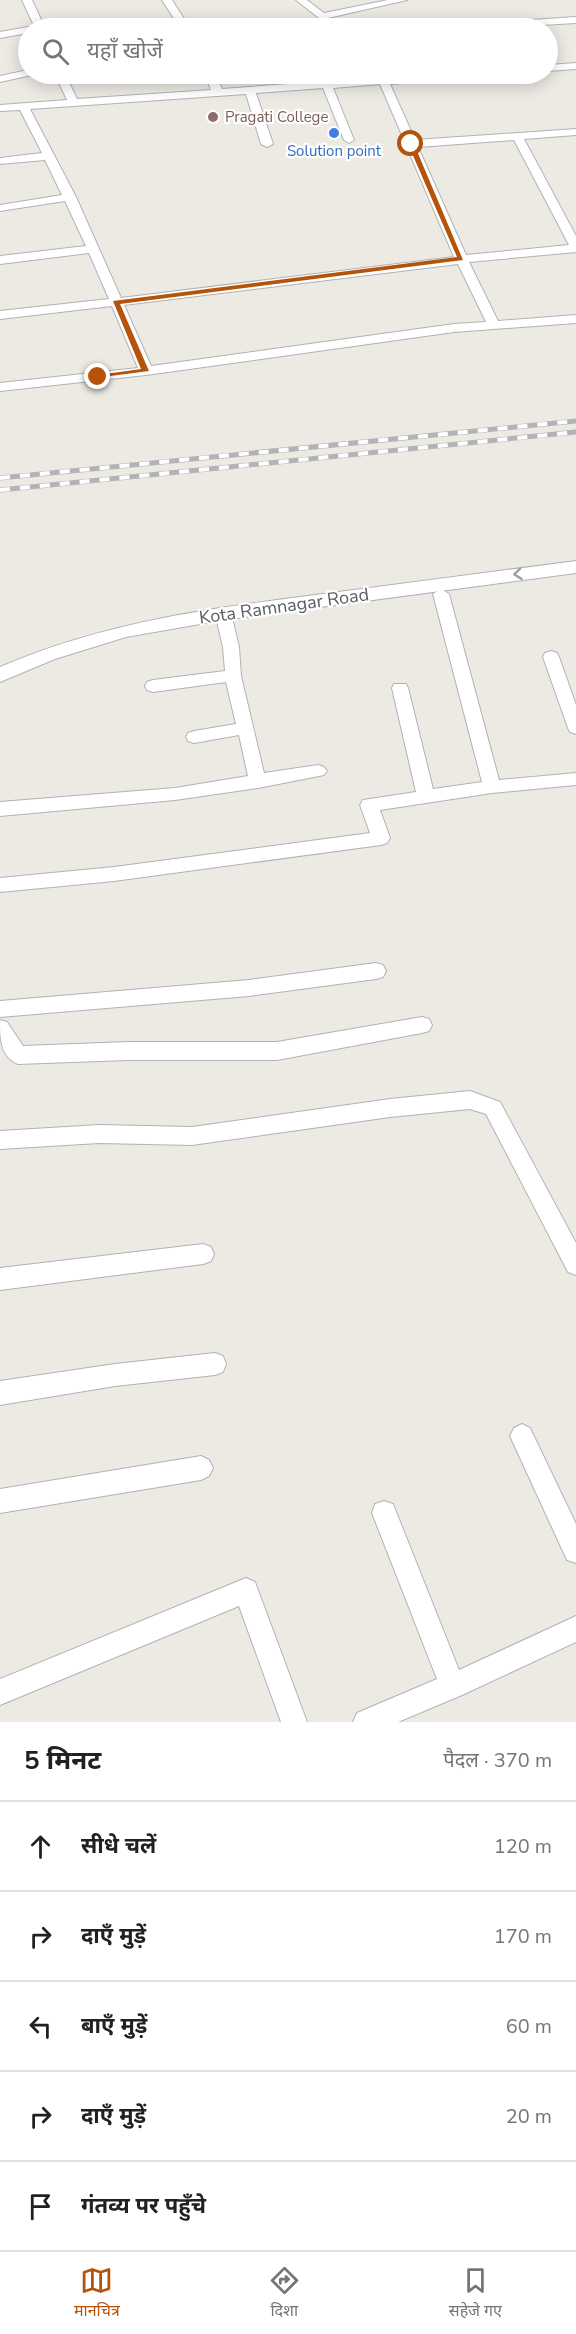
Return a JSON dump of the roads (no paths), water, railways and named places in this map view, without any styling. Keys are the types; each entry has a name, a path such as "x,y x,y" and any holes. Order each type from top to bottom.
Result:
{"street":[{"path":"27,0 34,18"},
{"path":"167,0 178,18"},
{"path":"301,0 322,16 402,0"},
{"path":"558,21 576,20"},
{"path":"0,35 18,32"},
{"path":"558,67 576,66"},
{"path":"0,78 18,75"},
{"path":"65,84 74,104"},
{"path":"214,84 218,93"},
{"path":"0,108 327,84 349,140"},
{"path":"384,84 461,258 494,325"},
{"path":"250,90 267,144"},
{"path":"24,107 70,197 146,371"},
{"path":"411,144 576,132"},
{"path":"0,315 116,303 461,258 576,248 517,136"},
{"path":"0,161 49,156"},
{"path":"0,208 70,197"},
{"path":"0,260 93,249"},
{"path":"0,387 146,371 454,328 576,319"},
{"path":"0,661 57,637 120,621 234,599 576,552"},
{"name":"Kota Ramnagar Road","path":"0,675 48,654 125,631 223,613 576,567"},
{"path":"441,594 492,787"},
{"path":"223,613 231,647 233,676 258,782"},
{"path":"551,657 576,728"},
{"path":"153,686 233,676"},
{"path":"400,688 426,797"},
{"path":"194,737 245,728"},
{"path":"0,809 175,794 318,771"},
{"path":"0,885 114,874 381,838 369,805 492,787 576,779"},
{"path":"0,1009 238,989 313,981 376,970"},
{"path":"0,1028 18,1055 128,1051 278,1051 422,1025"},
{"path":"0,1140 99,1134 192,1136 470,1100 493,1108 576,1265"},
{"path":"0,1279 203,1254"},
{"path":"0,1393 115,1375 214,1364"},
{"path":"522,1436 576,1551"},
{"path":"0,1501 201,1468"},
{"path":"384,1513 453,1686"},
{"path":"0,1692 246,1591 294,1722"},
{"path":"370,1721 453,1686 576,1629"}],"railway":[{"path":"0,478 576,421"},
{"path":"0,490 576,432"}],"place":[{"name":"Pragati College","path":"213,117"},
{"name":"Solution point","path":"334,133"}]}
